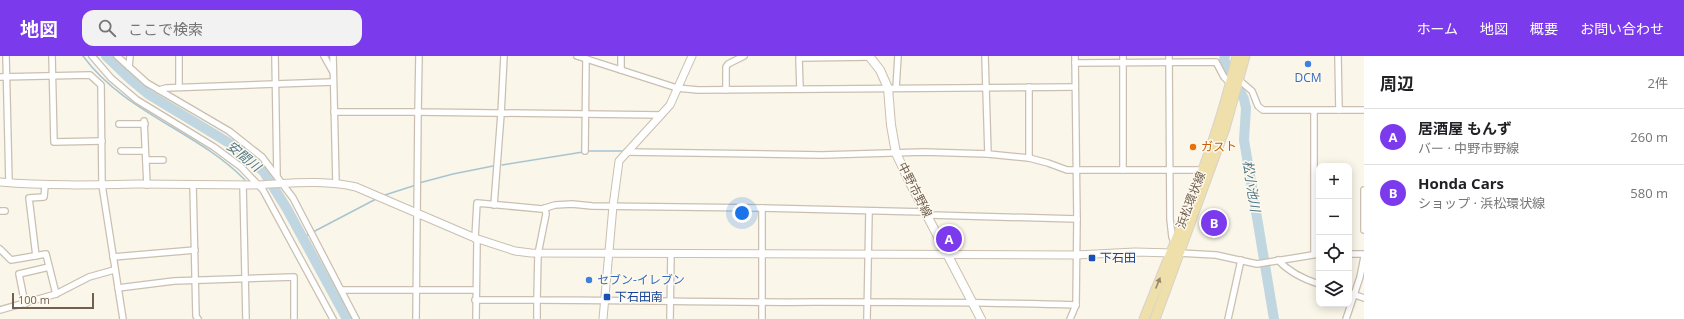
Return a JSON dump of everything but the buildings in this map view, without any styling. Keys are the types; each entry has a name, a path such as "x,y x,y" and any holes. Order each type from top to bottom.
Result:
{"main road":[{"name":"中野市野線","path":"870,56 892,88 891,125 896,153 908,181 948,254 981,319"},
{"name":"浜松環状線","path":"1144,319 1174,253 1220,143 1236,93 1234,68 1237,56"},
{"name":"浜松環状線","path":"1155,319 1174,253 1174,242 1245,56"}],"street":[{"path":"6,56 8,183"},
{"path":"52,56 54,142 102,141"},
{"path":"92,56 111,78 137,100 214,147 241,167 268,198 333,319"},
{"path":"117,56 147,83 229,131 262,157 293,198 356,319"},
{"path":"129,67 130,56"},
{"path":"179,56 179,87"},
{"path":"275,56 276,174 282,184"},
{"path":"324,56 333,72"},
{"path":"333,56 336,183"},
{"path":"416,319 419,56"},
{"path":"494,205 502,114 504,56"},
{"path":"577,56 677,88 726,90 1075,87"},
{"path":"621,56 621,70"},
{"path":"603,319 612,206 619,161 670,105 692,56"},
{"path":"726,90 726,66 744,56"},
{"path":"800,89 799,58 870,56"},
{"path":"892,88 898,56"},
{"path":"985,56 988,154"},
{"path":"1070,319 1076,305 1077,220 1075,56"},
{"path":"1123,56 1123,170"},
{"path":"1169,56 1170,219 1174,242"},
{"path":"1338,56 1339,110"},
{"path":"585,151 584,114 586,59"},
{"path":"1075,63 1216,62 1224,78 1252,91 1258,106 1263,110 1364,110"},
{"path":"0,77 90,75 101,86 102,185 122,319"},
{"path":"159,90 179,87 333,82"},
{"path":"1029,158 1030,87"},
{"path":"1314,111 1317,235"},
{"path":"334,112 661,115"},
{"path":"119,124 144,122 147,184"},
{"path":"121,151 145,151"},
{"path":"627,152 822,155 896,153 988,154 1029,158 1068,170 1202,170"},
{"path":"146,160 164,160"},
{"path":"0,182 45,186 336,183 356,187 475,238 515,251 538,254 671,253 1076,255 1135,252 1216,255 1258,264 1316,254"},
{"path":"193,184 196,316 198,319"},
{"path":"243,185 246,319"},
{"path":"36,256 29,198 44,196 45,186"},
{"path":"1364,190 1364,230"},
{"path":"476,319 476,203 545,208 555,205 572,204 870,212 925,212 930,215 1077,220"},
{"path":"537,319 538,254 546,214 545,208"},
{"path":"762,208 762,319"},
{"path":"867,319 870,212"},
{"path":"0,249 11,260 46,254 56,294"},
{"path":"113,257 195,250"},
{"path":"670,319 671,253"},
{"path":"1352,254 1364,255 1360,277 1352,294 1364,298"},
{"path":"1228,319 1241,260"},
{"path":"1278,260 1286,268 1316,283"},
{"path":"25,304 19,274 49,267"},
{"path":"0,310 56,294 89,277 114,270"},
{"path":"118,288 174,281 294,277 294,319"},
{"path":"342,290 476,290"},
{"path":"475,300 868,301 1076,305"},
{"path":"1346,319 1349,307"}],"waterway":[{"path":"83,56 100,76 119,93 205,148 226,163 245,180"},
{"name":"安間川","path":"106,56 148,94 239,149 264,172 287,209 347,319"},
{"name":"松小池川","path":"1225,56 1224,60 1244,99 1246,108 1244,140 1274,319"},
{"path":"586,151 624,151"},
{"path":"502,165 583,152"},
{"path":"419,183 493,166"},
{"path":"385,195 416,185"},
{"path":"313,232 376,199"},
{"name":"安間川","path":"303,237 309,234"},
{"path":"242,248 242,264"}],"place":[{"name":"DCM","path":"1308,64"},
{"name":"ガスト","path":"1193,147"},
{"name":"Honda Cars","path":"1214,223"},
{"name":"居酒屋 もんず","path":"949,239"},
{"name":"下石田","path":"1092,258"},
{"name":"セブン-イレブン","path":"589,280"},
{"name":"下石田南","path":"607,297"}]}
